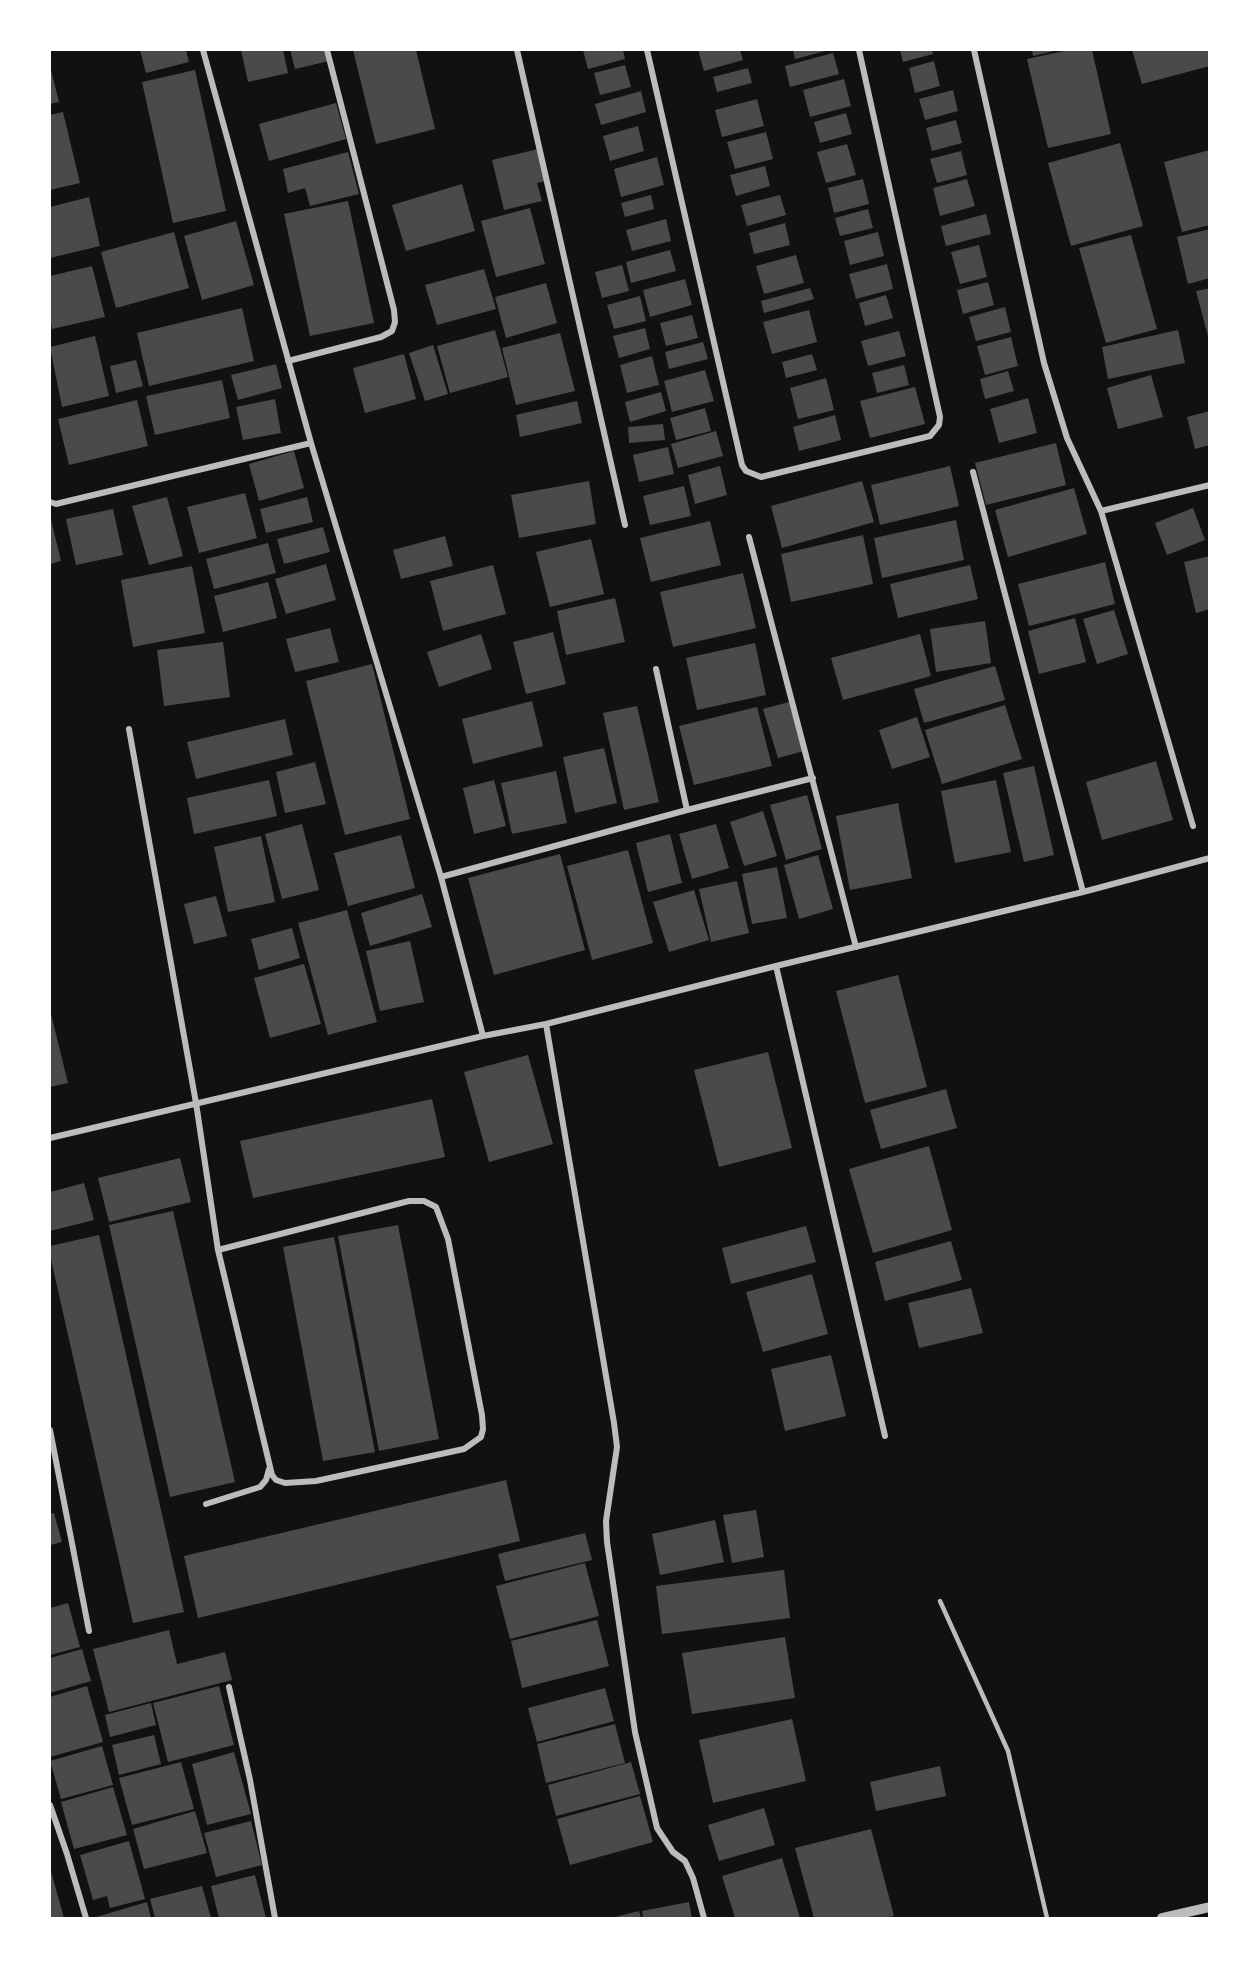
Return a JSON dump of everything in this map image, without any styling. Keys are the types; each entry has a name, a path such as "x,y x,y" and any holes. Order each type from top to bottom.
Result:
{"street":[{"path":"203,50 311,443 441,877 483,1036"},
{"path":"288,361 381,337 392,332 395,322 394,310 327,50"},
{"path":"517,50 625,525"},
{"path":"646,50 742,465 746,471 761,477 930,436 939,426 938,406 859,50"},
{"path":"974,50 1044,363 1067,438 1101,511 1193,826"},
{"path":"50,502 56,504 311,443"},
{"path":"973,472 1083,892"},
{"path":"1101,511 1209,485"},
{"path":"750,537 856,947"},
{"path":"656,669 687,810"},
{"path":"129,729 196,1103 218,1250 269,1468 276,1480 285,1483 316,1481 464,1449 481,1437 482,1415 448,1239 436,1207 416,1200 218,1250"},
{"path":"441,877 813,778"},
{"path":"50,1138 483,1036 546,1024 1083,892 1209,858"},
{"path":"776,966 885,1436"},
{"path":"546,1024 614,1424 616,1447 606,1521 607,1542 635,1732 657,1828 673,1852 685,1861 693,1878 704,1918"},
{"path":"50,1430 89,1631"},
{"path":"206,1504 260,1487 266,1480 269,1468"},
{"path":"229,1687 250,1780 275,1918"},
{"path":"50,1805 86,1918"},
{"path":"1162,1918 1209,1907"}],"lane":[{"path":"940,1601 1008,1751 1047,1918"}],"building":[{"path":"140,50 186,50 189,62 146,73"},
{"path":"241,50 283,50 288,73 248,82"},
{"path":"290,50 326,50 329,61 295,69"},
{"path":"353,50 416,50 435,129 376,144"},
{"path":"583,50 623,50 625,59 588,69"},
{"path":"698,50 740,50 743,60 704,71"},
{"path":"793,50 829,50 795,59"},
{"path":"900,50 932,50 933,54 903,62"},
{"path":"1032,50 1058,50 1033,56"},
{"path":"1069,50 1092,50 1111,134 1048,148 1027,59"},
{"path":"1132,50 1210,50 1210,66 1142,84"},
{"path":"833,53 839,74 790,87 785,66"},
{"path":"934,61 940,86 915,93 909,68"},
{"path":"625,65 631,87 600,95 594,73"},
{"path":"50,66 59,102 50,104"},
{"path":"748,68 752,83 717,92 713,77"},
{"path":"195,70 226,211 173,223 142,82"},
{"path":"844,79 851,106 810,117 803,90"},
{"path":"953,90 958,111 925,120 919,99"},
{"path":"641,91 646,112 601,125 595,104"},
{"path":"757,99 764,126 722,137 715,110"},
{"path":"336,103 346,139 269,161 259,124"},
{"path":"63,112 80,183 50,190 50,115"},
{"path":"846,113 852,134 820,143 814,122"},
{"path":"956,120 962,143 932,151 926,128"},
{"path":"638,126 644,151 610,161 603,136"},
{"path":"766,132 773,159 735,169 727,142"},
{"path":"1120,143 1143,226 1071,246 1048,163"},
{"path":"847,144 856,175 826,183 817,152"},
{"path":"538,149 546,181 537,183 542,201 504,210 492,160"},
{"path":"1210,150 1210,225 1182,232 1164,162"},
{"path":"961,151 967,175 937,183 930,159"},
{"path":"348,152 359,194 310,206 305,188 288,193 283,169"},
{"path":"657,157 664,185 621,197 614,169"},
{"path":"765,166 770,186 736,196 730,175"},
{"path":"863,179 869,204 834,213 828,188"},
{"path":"967,179 975,206 940,216 933,188"},
{"path":"462,184 475,231 406,251 392,205"},
{"path":"651,195 654,209 625,217 621,203"},
{"path":"780,195 786,215 747,226 741,205"},
{"path":"89,197 100,246 50,258 50,207"},
{"path":"348,201 374,323 310,336 284,214"},
{"path":"530,208 545,264 496,277 481,221"},
{"path":"868,209 873,228 840,236 835,218"},
{"path":"986,214 991,234 946,246 941,226"},
{"path":"666,219 671,241 632,251 626,230"},
{"path":"236,221 254,285 202,300 184,236"},
{"path":"785,223 790,245 754,254 749,233"},
{"path":"1210,229 1210,278 1188,284 1177,237"},
{"path":"174,232 189,288 116,308 101,252"},
{"path":"878,232 884,256 850,265 844,241"},
{"path":"1131,235 1157,329 1106,343 1079,248"},
{"path":"979,245 987,277 960,284 951,252"},
{"path":"670,250 676,271 631,283 626,262"},
{"path":"796,255 804,283 764,294 756,266"},
{"path":"887,264 893,289 856,299 849,274"},
{"path":"622,265 629,291 602,298 595,272"},
{"path":"92,266 105,317 52,329 50,276"},
{"path":"484,269 496,309 437,325 425,285"},
{"path":"685,279 692,305 650,317 643,290"},
{"path":"988,282 994,305 963,314 957,290"},
{"path":"546,283 557,323 506,338 495,297"},
{"path":"810,288 814,299 764,313 761,301"},
{"path":"1210,288 1210,340 1209,340 1196,291"},
{"path":"886,295 893,318 865,326 859,303"},
{"path":"640,296 646,321 614,329 607,305"},
{"path":"1005,307 1011,332 976,341 969,317"},
{"path":"242,308 254,361 149,386 137,333"},
{"path":"809,310 817,342 772,354 763,322"},
{"path":"692,315 698,338 666,346 660,323"},
{"path":"645,328 650,349 619,358 613,336"},
{"path":"495,330 508,377 450,393 437,346"},
{"path":"1178,330 1185,363 1108,379 1102,347"},
{"path":"899,331 906,356 868,366 861,341"},
{"path":"560,333 575,391 516,405 502,348"},
{"path":"95,336 109,396 62,407 50,347"},
{"path":"1011,337 1018,366 985,375 977,346"},
{"path":"703,342 708,359 669,369 665,352"},
{"path":"433,345 448,394 425,401 409,353"},
{"path":"404,354 416,399 365,413 353,368"},
{"path":"812,354 817,370 786,378 782,362"},
{"path":"652,356 659,385 627,393 620,365"},
{"path":"136,360 143,386 116,393 110,366"},
{"path":"276,364 282,388 238,400 231,375"},
{"path":"904,365 909,385 877,393 872,373"},
{"path":"705,370 714,401 672,412 664,381"},
{"path":"1008,371 1014,391 985,399 980,379"},
{"path":"1151,375 1163,417 1118,429 1107,388"},
{"path":"826,378 834,410 798,419 790,388"},
{"path":"222,380 230,418 155,435 146,396"},
{"path":"915,387 925,424 870,438 860,401"},
{"path":"661,392 666,411 630,422 625,402"},
{"path":"1028,398 1037,433 999,443 990,409"},
{"path":"275,399 281,433 243,440 236,407"},
{"path":"137,400 148,446 69,465 58,419"},
{"path":"577,401 582,423 520,437 516,415"},
{"path":"705,408 711,431 676,440 670,418"},
{"path":"1210,411 1210,445 1195,449 1187,417"},
{"path":"835,415 841,440 799,451 793,427"},
{"path":"663,424 665,440 629,443 628,427"},
{"path":"716,431 723,456 678,468 671,444"},
{"path":"1056,443 1066,485 986,505 975,463"},
{"path":"668,447 674,474 639,482 633,455"},
{"path":"294,451 304,488 259,501 249,464"},
{"path":"720,466 727,495 695,504 688,475"},
{"path":"950,466 959,506 880,525 871,485"},
{"path":"589,481 596,524 519,538 511,495"},
{"path":"862,481 874,522 782,548 771,506"},
{"path":"684,486 691,516 650,525 643,496"},
{"path":"1074,488 1087,534 1008,557 995,510"},
{"path":"245,493 257,538 199,553 187,507"},
{"path":"167,497 183,556 149,565 132,506"},
{"path":"307,497 313,522 266,533 260,509"},
{"path":"1193,508 1205,540 1167,555 1155,523"},
{"path":"113,509 123,555 76,565 66,519"},
{"path":"50,516 61,561 50,564"},
{"path":"956,520 964,560 882,578 874,538"},
{"path":"710,521 721,565 651,582 640,538"},
{"path":"323,527 330,552 284,564 277,539"},
{"path":"863,535 873,584 791,602 781,554"},
{"path":"445,536 453,566 401,579 393,550"},
{"path":"591,539 604,594 550,607 536,552"},
{"path":"268,543 276,573 214,589 206,559"},
{"path":"1210,556 1210,609 1196,613 1184,562"},
{"path":"1105,562 1115,604 1029,626 1018,584"},
{"path":"326,564 336,600 286,614 275,579"},
{"path":"493,565 506,614 443,631 430,581"},
{"path":"970,565 978,599 898,618 890,584"},
{"path":"192,566 205,633 133,647 121,580"},
{"path":"743,573 756,628 673,647 660,592"},
{"path":"268,582 277,618 223,632 214,596"},
{"path":"615,598 625,642 566,655 557,611"},
{"path":"1114,610 1128,654 1097,664 1083,619"},
{"path":"1075,618 1086,662 1039,674 1028,631"},
{"path":"985,621 991,663 936,672 930,629"},
{"path":"330,628 339,662 295,672 286,639"},
{"path":"553,632 566,684 526,694 513,642"},
{"path":"481,634 492,669 439,687 427,652"},
{"path":"920,634 931,676 843,700 831,658"},
{"path":"223,642 230,697 164,706 157,650"},
{"path":"755,643 766,695 697,710 686,658"},
{"path":"372,664 410,819 345,835 306,681"},
{"path":"995,666 1005,700 924,723 914,689"},
{"path":"532,701 543,746 473,764 462,719"},
{"path":"789,702 804,751 778,758 763,709"},
{"path":"1005,705 1022,759 942,784 925,730"},
{"path":"637,706 659,802 624,810 603,713"},
{"path":"757,707 772,766 694,785 679,726"},
{"path":"917,717 930,757 892,769 879,730"},
{"path":"285,719 293,755 196,779 187,742"},
{"path":"604,748 617,803 575,813 563,757"},
{"path":"1156,761 1173,820 1102,840 1086,782"},
{"path":"315,762 326,804 285,813 276,772"},
{"path":"1034,766 1054,855 1024,862 1003,773"},
{"path":"556,771 567,823 512,834 501,783"},
{"path":"269,780 277,816 194,834 187,798"},
{"path":"494,780 506,826 474,834 463,788"},
{"path":"996,780 1011,852 955,863 941,791"},
{"path":"807,795 822,849 786,860 770,805"},
{"path":"898,803 912,878 850,890 836,816"},
{"path":"763,811 777,856 744,866 730,822"},
{"path":"302,824 319,890 282,899 265,834"},
{"path":"716,824 729,868 692,879 679,834"},
{"path":"670,834 682,883 648,892 636,843"},
{"path":"401,835 415,888 348,906 334,853"},
{"path":"261,836 275,902 228,912 214,847"},
{"path":"628,850 653,943 592,960 567,866"},
{"path":"560,854 585,950 494,975 468,878"},
{"path":"818,855 833,909 799,919 784,865"},
{"path":"777,867 787,918 752,924 742,874"},
{"path":"737,881 749,933 711,942 699,889"},
{"path":"694,890 709,940 669,952 653,902"},
{"path":"422,894 432,927 370,946 361,913"},
{"path":"216,896 227,936 194,944 184,904"},
{"path":"347,910 377,1022 328,1035 298,923"},
{"path":"292,928 300,958 259,970 251,939"},
{"path":"410,941 424,1002 380,1011 366,951"},
{"path":"304,964 321,1024 270,1038 254,978"},
{"path":"898,975 927,1087 865,1103 836,991"},
{"path":"50,1010 68,1083 50,1087"},
{"path":"768,1052 792,1148 719,1167 694,1070"},
{"path":"528,1055 553,1144 489,1162 464,1072"},
{"path":"946,1089 957,1128 881,1149 870,1110"},
{"path":"432,1099 445,1157 253,1198 240,1141"},
{"path":"929,1146 952,1230 873,1253 849,1169"},
{"path":"180,1158 191,1202 109,1222 98,1178"},
{"path":"84,1183 94,1220 50,1231 50,1192"},
{"path":"173,1211 235,1482 170,1497 109,1225"},
{"path":"398,1225 439,1439 379,1451 338,1236"},
{"path":"806,1226 816,1262 731,1284 722,1248"},
{"path":"99,1235 184,1612 133,1623 50,1255 50,1246"},
{"path":"334,1237 375,1452 323,1461 283,1247"},
{"path":"951,1241 962,1280 885,1301 875,1262"},
{"path":"812,1274 828,1334 763,1352 746,1292"},
{"path":"971,1288 983,1333 919,1348 908,1303"},
{"path":"831,1355 846,1416 785,1431 771,1369"},
{"path":"506,1480 520,1541 198,1618 184,1556"},
{"path":"756,1510 764,1557 732,1563 723,1515"},
{"path":"54,1513 62,1542 50,1545 50,1514"},
{"path":"715,1520 724,1562 660,1575 652,1534"},
{"path":"585,1533 592,1560 505,1581 498,1554"},
{"path":"585,1563 599,1616 510,1639 496,1586"},
{"path":"784,1570 790,1618 662,1634 656,1586"},
{"path":"68,1603 80,1647 50,1655 50,1608"},
{"path":"597,1620 609,1666 522,1688 511,1641"},
{"path":"169,1630 177,1664 225,1652 232,1680 109,1712 93,1649"},
{"path":"785,1637 795,1698 692,1714 682,1653"},
{"path":"82,1649 91,1681 50,1693 50,1658"},
{"path":"87,1686 103,1742 50,1757 50,1697"},
{"path":"219,1686 234,1745 168,1762 153,1703"},
{"path":"605,1688 614,1721 537,1742 528,1708"},
{"path":"151,1703 156,1725 110,1737 105,1715"},
{"path":"792,1719 806,1781 713,1803 699,1740"},
{"path":"615,1724 625,1763 546,1783 537,1744"},
{"path":"154,1735 161,1764 119,1775 112,1745"},
{"path":"102,1746 113,1785 61,1799 50,1761"},
{"path":"234,1752 251,1814 207,1825 192,1764"},
{"path":"181,1762 194,1809 132,1825 119,1778"},
{"path":"631,1762 640,1794 556,1816 548,1785"},
{"path":"940,1766 946,1796 876,1811 870,1782"},
{"path":"113,1787 127,1835 74,1849 61,1802"},
{"path":"640,1796 653,1842 570,1865 557,1819"},
{"path":"764,1808 775,1845 719,1861 708,1825"},
{"path":"195,1811 207,1853 144,1869 133,1829"},
{"path":"251,1821 262,1865 216,1877 204,1833"},
{"path":"871,1829 894,1916 814,1918 795,1848"},
{"path":"129,1841 145,1899 110,1908 107,1896 93,1900 80,1855"},
{"path":"782,1858 800,1918 735,1918 722,1876"},
{"path":"50,1868 64,1918 50,1918"},
{"path":"255,1875 266,1918 219,1918 211,1886"},
{"path":"202,1886 211,1918 155,1918 150,1899"},
{"path":"147,1902 151,1918 96,1918 96,1917"},
{"path":"689,1902 692,1918 643,1918 642,1911"},
{"path":"639,1911 641,1918 611,1918"}]}
